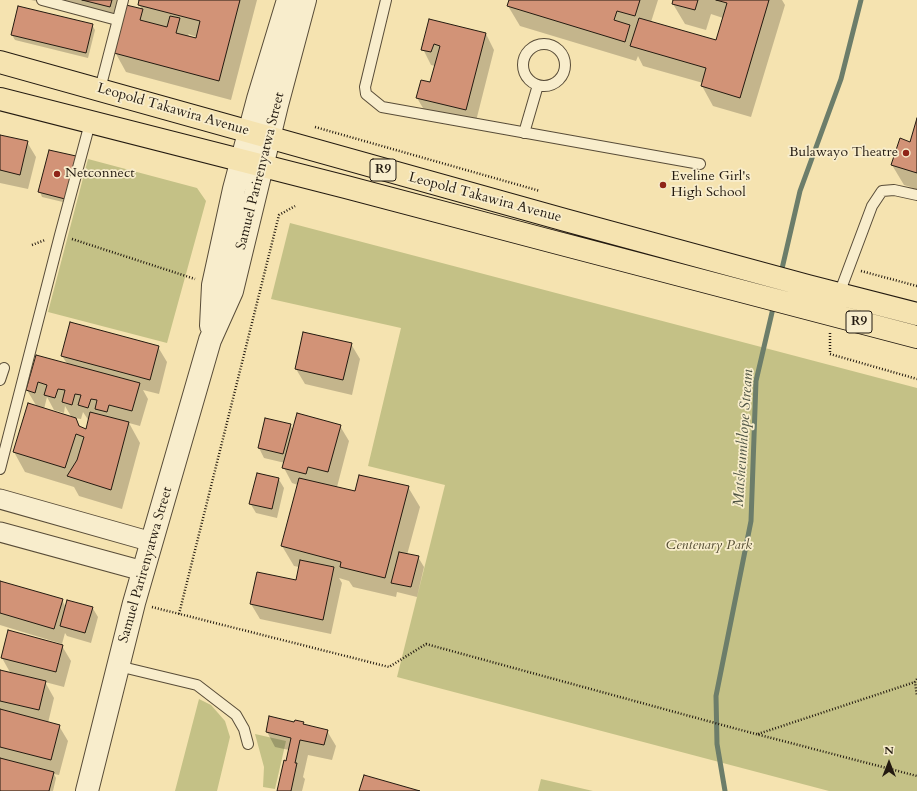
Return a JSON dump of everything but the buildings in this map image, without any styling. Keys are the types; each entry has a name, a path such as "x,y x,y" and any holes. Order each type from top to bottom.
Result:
{"highway":[{"name":"Leopold Takawira Avenue","path":"0,62 550,216 839,294"},
{"name":"Leopold Takawira Avenue","path":"0,99 346,187 830,315"},
{"name":"R9","path":"839,294 917,314"},
{"name":"R9","path":"830,315 917,337"}],"street":[{"name":"Samuel Parirenyatwa Street","path":"259,135 258,99 288,0"},
{"name":"Samuel Parirenyatwa Street","path":"210,340 213,285 252,164 259,135 305,0"},
{"name":"Samuel Parirenyatwa Street","path":"87,791 143,571 210,340 232,291 252,164"},
{"path":"0,499 152,542"},
{"path":"0,532 143,571"}],"lane":[{"path":"42,0 117,20"},
{"path":"100,89 123,0"},
{"path":"386,0 365,87 366,94 382,108 700,164"},
{"path":"539,44 552,45 562,54 565,61 565,68 558,80 552,84 545,86 538,85 527,77 523,64 524,58 532,47 539,44"},
{"path":"524,133 538,85"},
{"path":"0,469 90,122"},
{"path":"839,294 872,206 882,191 894,190 917,195"},
{"path":"0,380 4,368"},
{"path":"118,666 197,685 236,715 244,729 248,744"}],"path":[{"path":"179,614 279,215 295,206"},
{"path":"32,245 60,235 213,285"},
{"path":"830,315 830,354 917,379"},
{"path":"134,603 389,667 426,644 737,730 917,776"},
{"path":"757,735 915,682 917,679"},
{"path":"915,682 917,696"}],"green space":[{"path":"88,159 197,188 206,201 167,343 48,312"},
{"name":"Centenary Park","path":"290,223 917,388 917,791 829,791 397,677 445,485 368,466 401,328 271,299"},
{"path":"199,699 211,705 225,721 230,737 217,791 175,791"},
{"path":"255,734 286,741 275,789 263,787 264,767"},
{"path":"541,779 593,791 538,791"}],"waterway":[{"name":"Matsheumhlope Stream","path":"781,273 800,191 841,79 861,0"},
{"name":"Matsheumhlope Stream","path":"725,791 717,744 716,696 751,521 756,381 774,304"}],"place":[{"name":"Bulawayo Theatre","path":"906,153"},
{"name":"Netconnect","path":"57,174"},
{"name":"Eveline Girl's High School","path":"663,185"}]}
